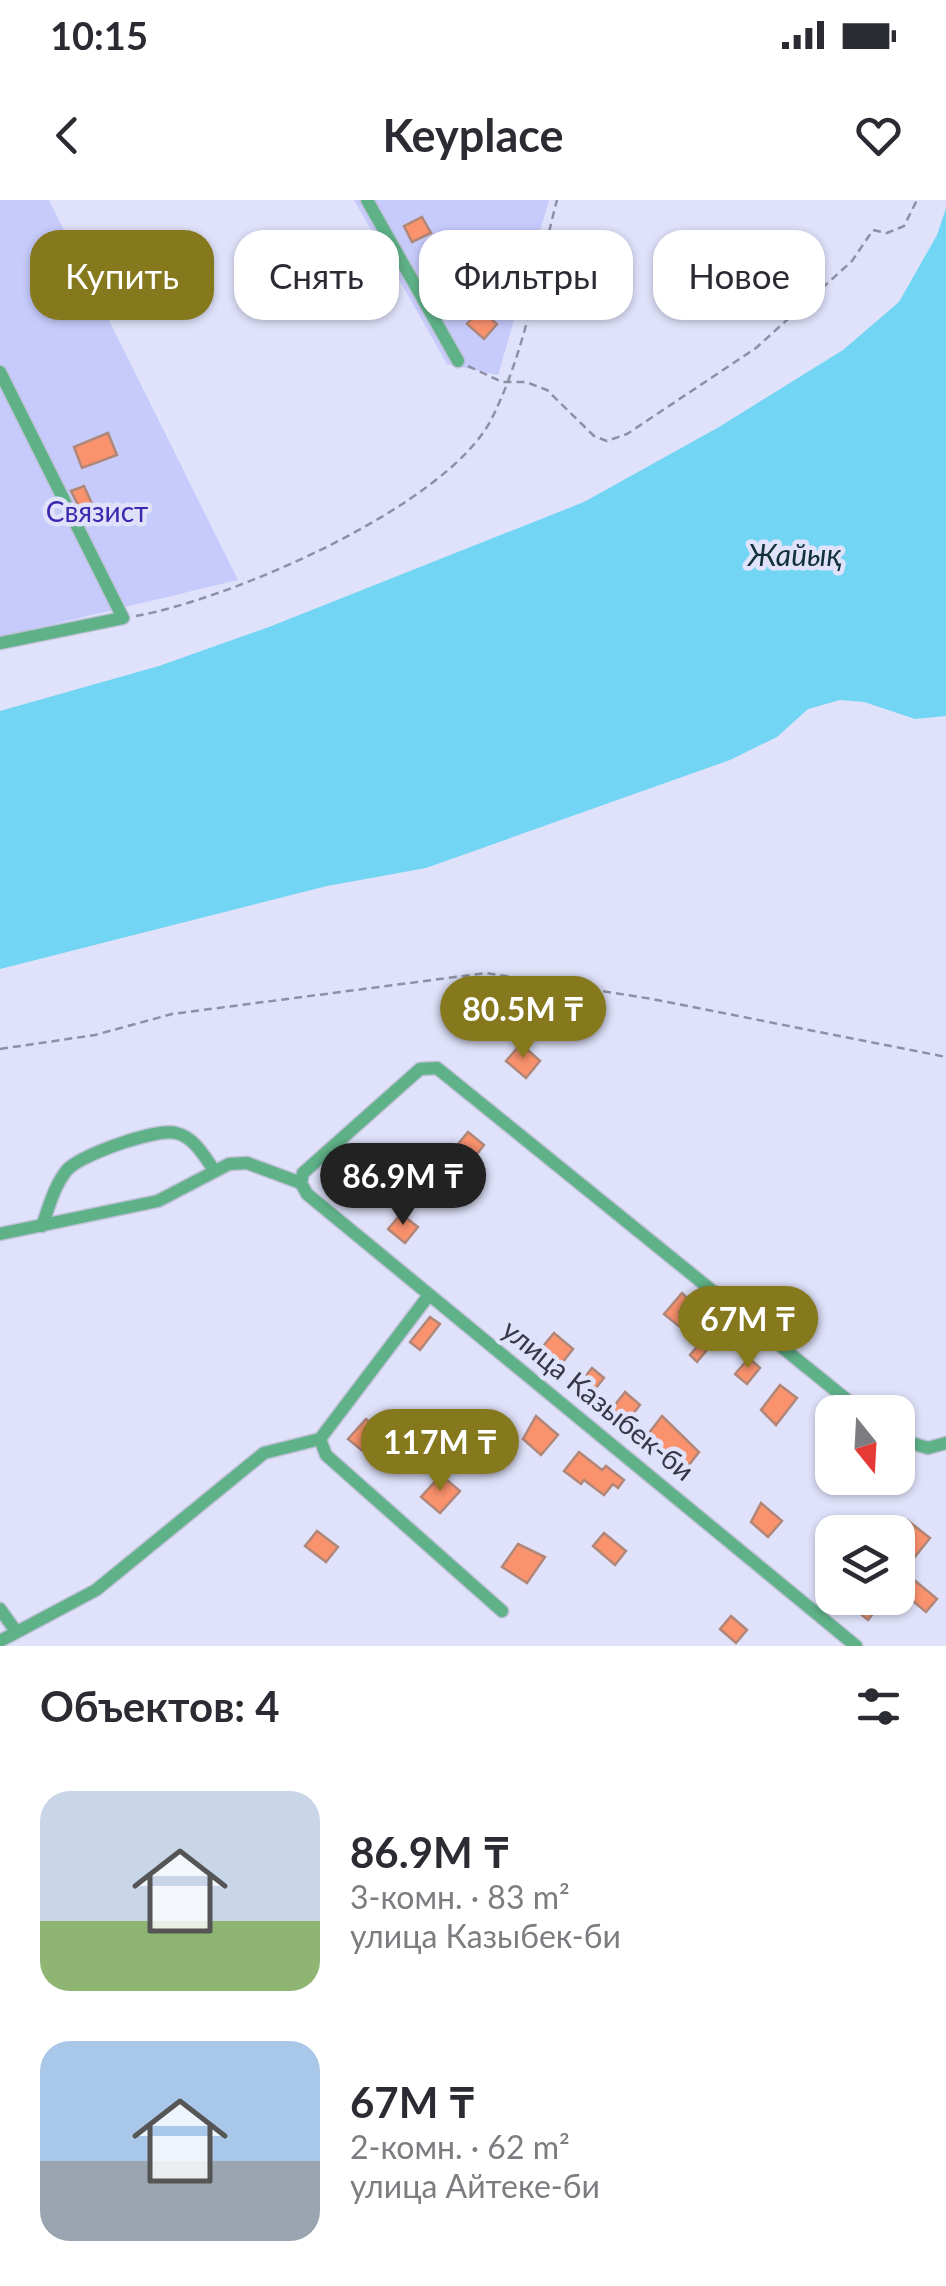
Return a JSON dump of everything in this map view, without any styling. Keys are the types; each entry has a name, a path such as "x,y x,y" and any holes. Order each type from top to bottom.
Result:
{"street":[{"path":"367,200 458,361"},
{"path":"0,372 123,618 0,643"},
{"path":"304,1189 303,1172 420,1070 437,1068 841,1395"},
{"path":"1,1234 42,1226 158,1201 214,1170 195,1144 177,1133 155,1133 71,1165 56,1185 42,1226"},
{"name":"улица Казыбек-би","path":"214,1170 246,1163 304,1189 856,1646"},
{"path":"0,1642 15,1630 76,1604 96,1590 264,1452 320,1440 429,1296"},
{"path":"320,1440 326,1454 502,1611"},
{"path":"915,1445 928,1448 946,1444"},
{"path":"0,1610 15,1630"}],"path":[{"path":"123,618 251,584 392,509 449,471 489,424 507,382 557,200"},
{"path":"458,361 507,382 548,390 594,436 607,441 628,434 756,348 807,297 852,261 873,230 887,232 904,226 917,200"},
{"path":"0,1049 95,1034 172,1014 486,973 652,999 946,1057"}],"green space":[{"name":"Связист","path":"0,200 49,200 64,230 30,230 30,320 109,320 238,580 0,637"},
{"path":"354,200 549,200 540,230 419,230 419,315 399,279 399,230 371,230"},
{"path":"422,320 514,320 498,375 447,364"}],"water":[{"name":"Жайық","path":"946,208 946,716 915,719 864,702 840,700 808,709 777,737 730,760 426,868 327,886 0,969 0,711 159,666 269,627 584,502 719,427 843,350 899,302 937,235"}],"building":[{"path":"422,217 429,230 419,230 419,239 412,242 404,226"},
{"path":"470,320 492,320 497,324 484,339 467,324"},
{"path":"108,433 117,455 82,468 74,447"},
{"path":"84,486 98,517 86,521 71,491"},
{"path":"521,1044 540,1061 526,1078 506,1061"},
{"path":"468,1132 484,1145 470,1163 453,1150"},
{"path":"372,1154 394,1174 375,1195 352,1175"},
{"path":"401,1214 418,1227 405,1243 388,1229"},
{"path":"682,1293 689,1300 679,1312 694,1324 699,1319 717,1338 697,1362 690,1355 700,1343 664,1314"},
{"path":"430,1317 440,1324 420,1350 410,1342"},
{"path":"554,1333 573,1349 559,1367 539,1351"},
{"path":"749,1358 760,1368 747,1384 735,1374"},
{"path":"592,1368 604,1378 591,1394 579,1384"},
{"path":"780,1385 797,1398 776,1425 761,1410"},
{"path":"625,1392 640,1405 625,1424 610,1411"},
{"path":"536,1416 558,1435 541,1455 523,1439"},
{"path":"662,1416 699,1452 685,1470 645,1438"},
{"path":"366,1419 386,1436 369,1456 348,1439"},
{"path":"579,1452 602,1470 606,1466 624,1480 618,1488 613,1484 604,1495 564,1471"},
{"path":"441,1475 460,1491 440,1513 421,1497"},
{"path":"761,1503 782,1521 768,1537 751,1522"},
{"path":"915,1526 930,1538 915,1557"},
{"path":"317,1531 338,1547 326,1562 305,1546"},
{"path":"604,1533 626,1551 615,1565 593,1546"},
{"path":"518,1544 545,1557 527,1583 502,1567"},
{"path":"915,1581 937,1599 926,1612 915,1603"},
{"path":"731,1616 747,1630 736,1643 720,1629"}]}
